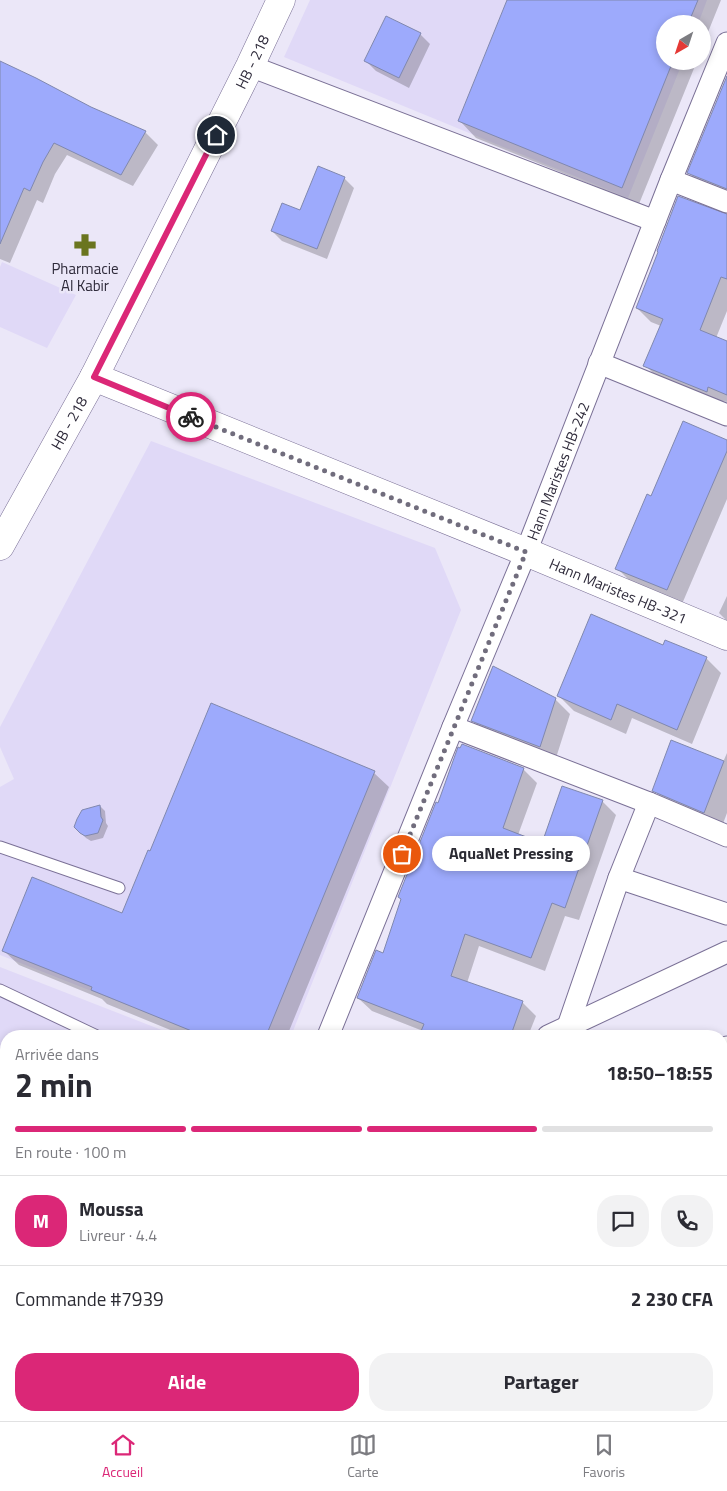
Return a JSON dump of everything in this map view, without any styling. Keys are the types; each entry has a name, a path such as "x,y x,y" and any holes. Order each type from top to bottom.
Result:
{"street":[{"name":"HB - 218","path":"0,546 94,377 250,66 281,0"},
{"name":"Hann Maristes HB-242","path":"330,1030 526,552 671,180 727,43"},
{"path":"250,66 655,221"},
{"path":"671,180 727,202"},
{"path":"599,363 727,414"},
{"name":"Hann Maristes HB-321","path":"94,377 526,552 727,636"},
{"path":"453,727 649,803 727,836"},
{"path":"558,1030 649,803"},
{"path":"619,878 727,914"},
{"path":"561,1030 727,952"}],"lane":[{"path":"0,847 119,888"},
{"path":"0,990 84,1030"}],"shaded area":[{"path":"310,0 707,0 701,15 656,15 656,70 679,70 628,198 284,57"},
{"path":"2,262 76,295 47,348 0,327 0,267"},
{"path":"151,441 435,548 461,610 293,1030 191,1030 0,955 0,787 14,779 0,747 0,727"},
{"path":"0,967 162,1030 0,1030"}],"building":[{"path":"507,0 698,0 692,15 656,15 656,70 669,70 622,188 458,121"},
{"path":"386,16 421,33 399,78 364,61"},
{"path":"0,61 91,107 146,131 121,175 54,143 30,191 24,188 0,244"},
{"path":"727,76 727,189 687,173"},
{"path":"318,166 345,177 317,249 271,231 282,203 300,210"},
{"path":"678,196 727,214 727,279 721,277 700,330 727,341 727,395 708,387 707,392 643,366 663,319 636,308"},
{"path":"683,421 727,440 727,451 667,590 615,569 647,494 651,496"},
{"path":"591,614 663,645 665,640 707,657 677,730 617,704 611,720 557,696"},
{"path":"493,666 556,698 540,747 471,721"},
{"path":"211,703 375,771 268,1030 189,1030 91,990 92,987 2,951 32,877 122,913 148,850 150,851"},
{"path":"671,740 724,761 704,813 652,791"},
{"path":"462,744 524,768 503,828 542,843 562,786 603,800 565,908 552,903 531,958 465,934 451,976 523,1001 513,1030 422,1030 424,1024 357,998 376,950 383,953 401,899 398,897 436,802 438,803 458,747 460,748"},
{"path":"100,805 103,820 98,833 85,836 74,827 77,819 82,810"}],"way so far":[{"path":"191,417 526,552 402,854"}],"place":[{"name":"Pharmacie Al Kabir","path":"85,245"},
{"name":"AquaNet Pressing","path":"402,854"}],"route":[{"path":"191,417 94,377 216,135"}]}
